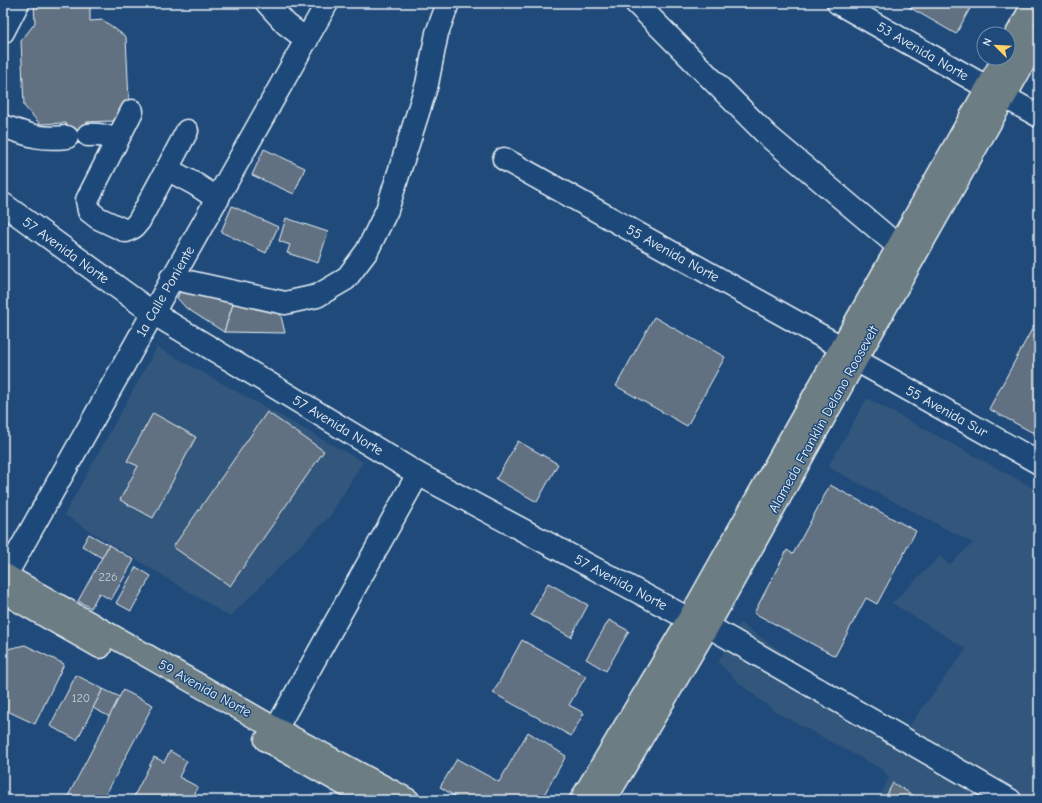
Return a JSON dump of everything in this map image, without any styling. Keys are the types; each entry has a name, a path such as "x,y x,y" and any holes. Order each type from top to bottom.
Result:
{"main road":[{"path":"1016,36 1034,3"},
{"name":"Alameda Franklin Delano Roosevelt","path":"848,354 898,246 996,92 1039,36"},
{"name":"Alameda Franklin Delano Roosevelt","path":"605,800 699,622 996,92 1002,66"},
{"name":"59 Avenida Norte","path":"4,581 408,800"},
{"name":"59 Avenida Norte","path":"4,581 372,800"},
{"name":"Alameda Franklin Delano Roosevelt","path":"581,800 699,622"}],"street":[{"path":"3,32 18,3"},
{"path":"267,3 286,24 307,40"},
{"name":"1a Calle Poniente","path":"4,581 171,278 218,199 327,3"},
{"path":"171,278 285,303 317,296 346,279 368,251 387,210 427,84 437,32 448,3"},
{"path":"636,3 768,136 898,246"},
{"name":"53 Avenida Norte","path":"838,3 1039,116"},
{"path":"132,111 88,200 89,211 98,218 126,231 134,227 139,221 187,131"},
{"path":"3,126 35,137 48,139 99,134 110,136 117,141"},
{"name":"55 Avenida Norte","path":"504,159 848,354"},
{"path":"167,169 218,199"},
{"name":"57 Avenida Norte","path":"3,204 153,313 418,474 699,622 1010,800"},
{"name":"55 Avenida Sur","path":"848,354 1039,463"},
{"path":"276,729 418,474"}],"shaded area":[{"path":"157,347 363,462 330,516 230,617 64,515"},
{"path":"867,398 1039,491 1039,800 878,800 889,778 883,770 774,711 739,683 718,662 740,623 820,678 906,730 966,649 892,603 940,556 949,565 973,543 828,467"}],"building":[{"path":"34,3 90,3 90,21 103,20 126,37 129,101 114,121 87,122 88,143 67,144 66,123 40,124 24,106 21,41 35,23"},
{"path":"902,3 973,3 956,34"},
{"path":"264,149 305,168 294,194 252,175"},
{"path":"232,206 278,227 266,253 221,232"},
{"path":"286,218 328,232 318,263 287,253 290,245 279,241"},
{"path":"181,290 235,298 224,332 186,308 177,298"},
{"path":"235,298 280,312 285,333 224,332"},
{"path":"1039,316 1039,436 989,409"},
{"path":"654,317 725,357 687,426 616,386"},
{"path":"267,412 324,451 230,586 173,547"},
{"path":"153,413 196,437 153,518 120,500 138,466 127,461"},
{"path":"518,441 558,464 537,502 496,479"},
{"path":"830,485 916,531 877,604 866,598 835,656 754,613 787,550 793,554"},
{"path":"89,534 109,545 102,558 82,546"},
{"path":"109,545 134,560 111,600 99,593 91,608 78,601"},
{"path":"136,567 151,576 131,611 116,603"},
{"path":"548,583 588,605 571,637 531,615"},
{"path":"609,620 629,631 606,671 586,659"},
{"path":"522,640 586,676 569,705 584,713 571,736 493,693"},
{"path":"25,645 64,664 35,724 3,709 3,650"},
{"path":"76,675 103,689 77,740 50,726"},
{"path":"103,689 120,697 110,717 93,708"},
{"path":"123,690 153,705 103,800 66,800"},
{"path":"528,732 566,756 541,800 461,800 440,787 457,759 499,782"},
{"path":"170,751 187,761 179,777 198,787 192,800 132,800 154,757 164,762"},
{"path":"893,783 921,800 884,800"}]}
